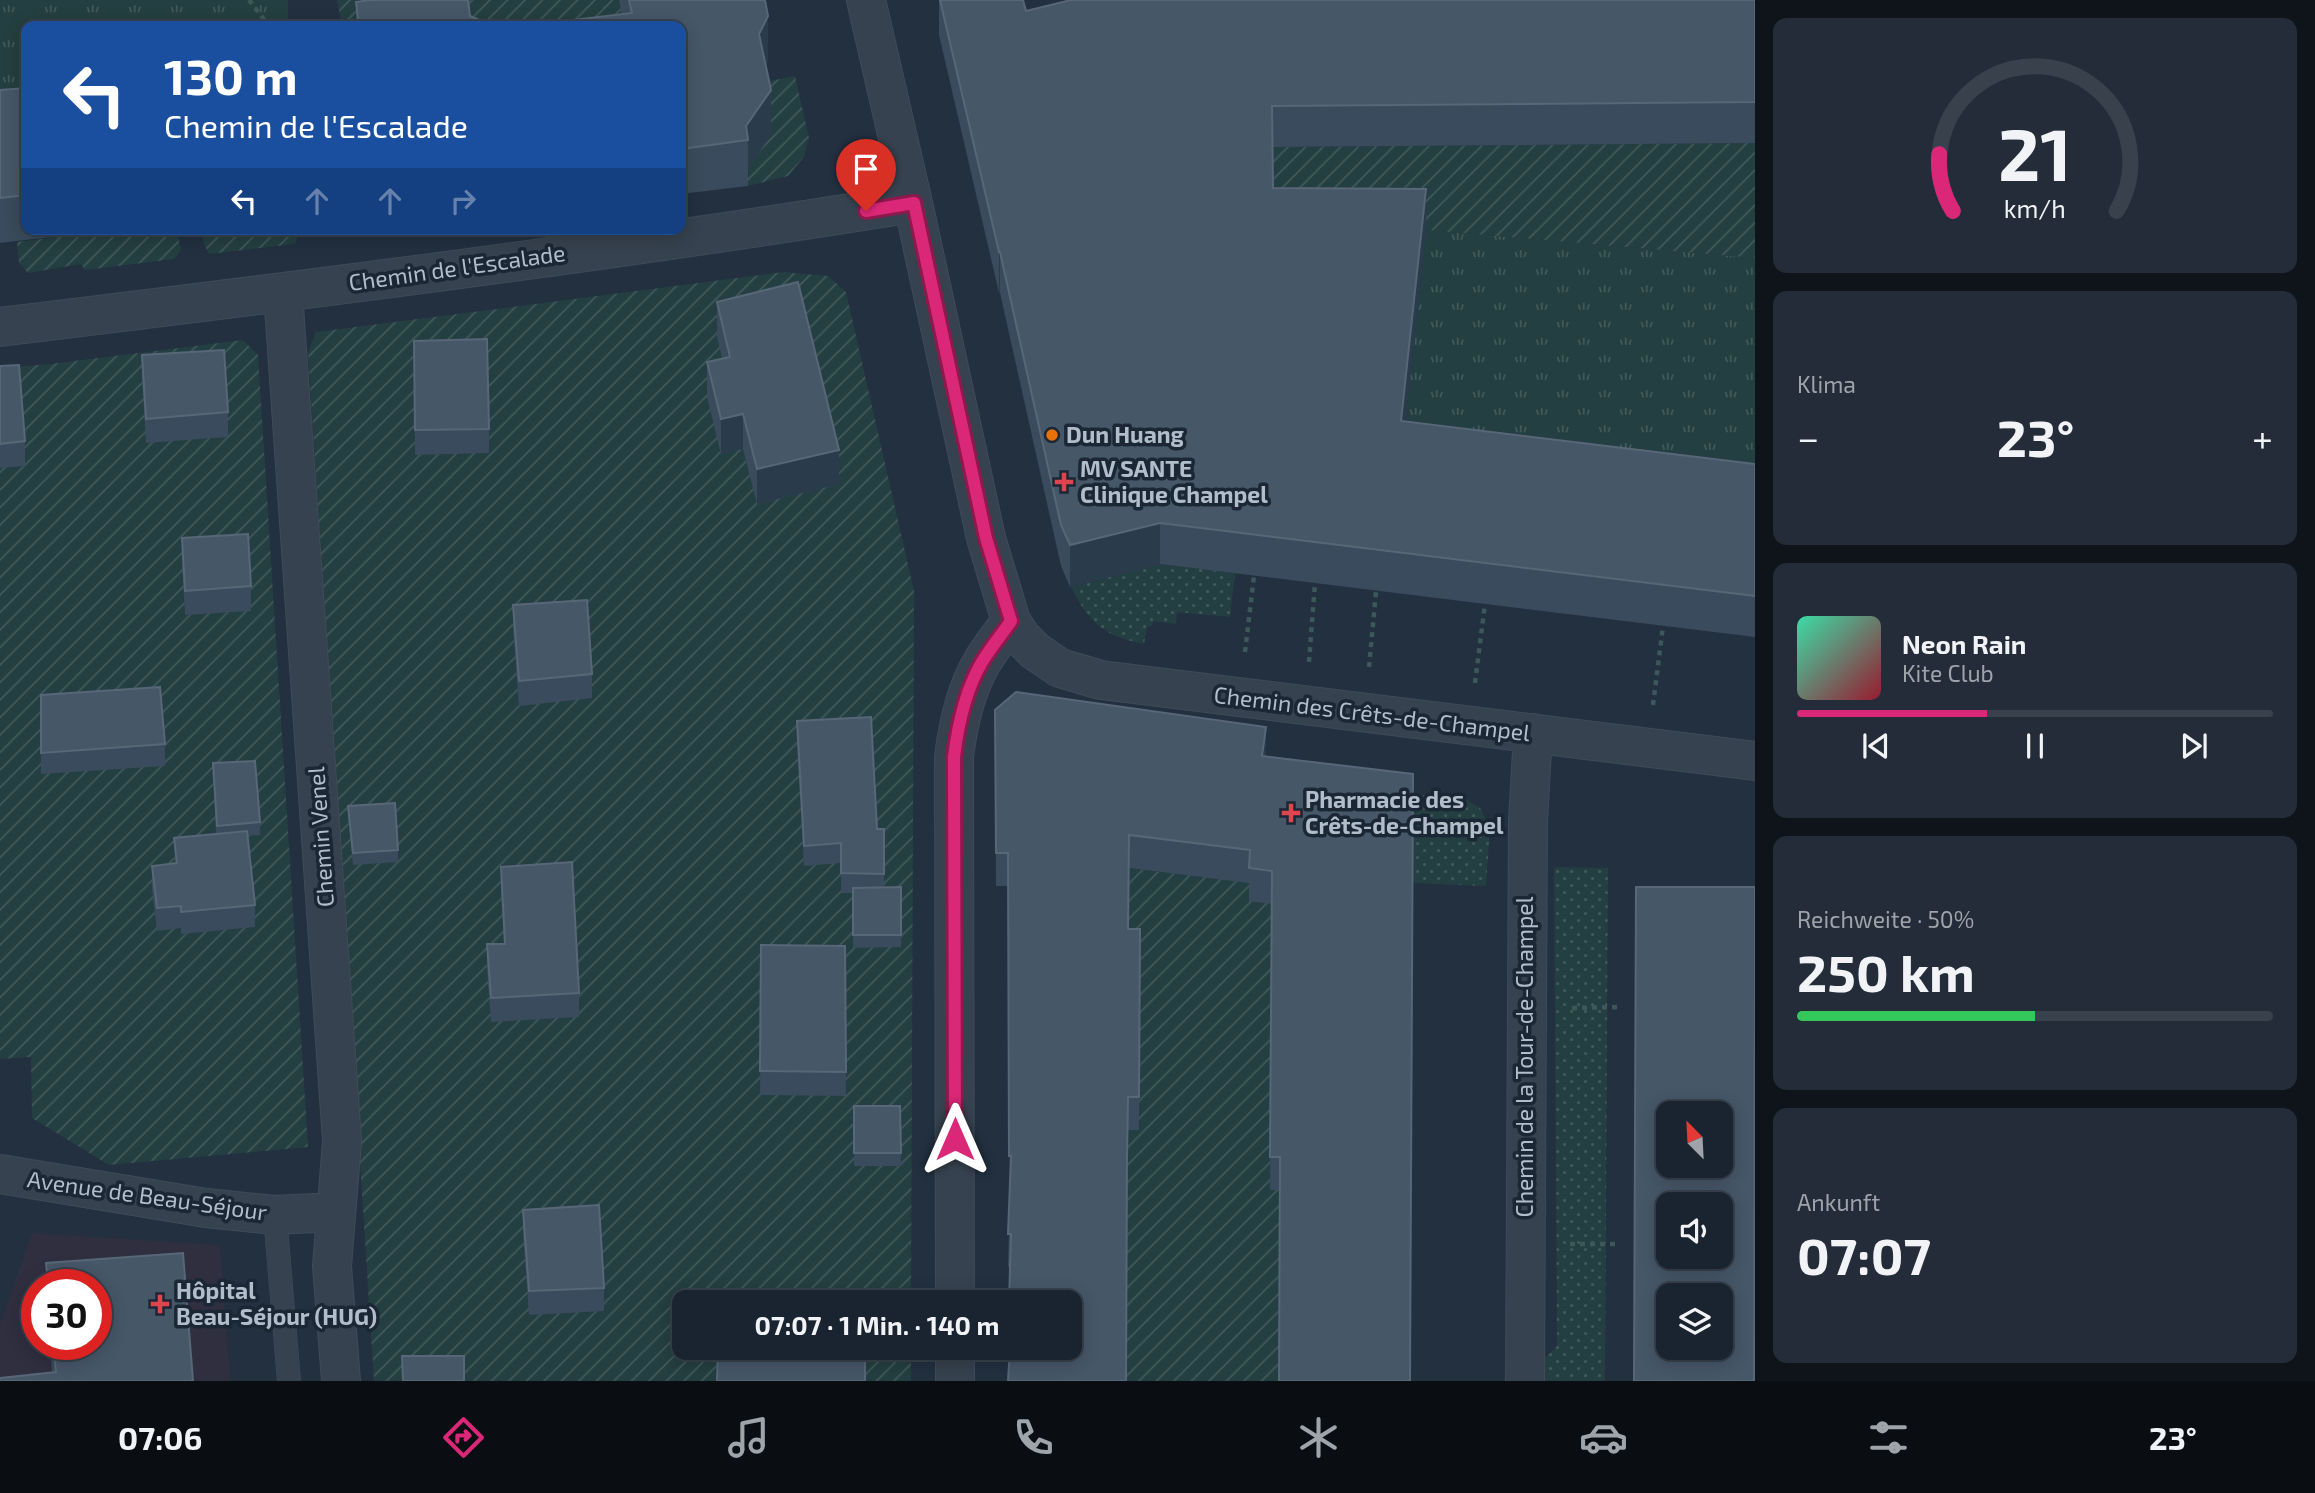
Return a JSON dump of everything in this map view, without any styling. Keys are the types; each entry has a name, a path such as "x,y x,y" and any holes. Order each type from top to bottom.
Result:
{"street":[{"path":"866,0 914,203 986,538 1011,621 982,662 970,689 958,729 954,757 955,1290"},
{"name":"Chemin de l'Escalade","path":"0,327 283,292 796,222 914,203"},
{"name":"Chemin Venel","path":"283,292 342,1141 332,1266 341,1381"},
{"name":"Chemin des Crêts-de-Champel","path":"1011,621 1035,652 1060,668 1101,680 1755,761"},
{"name":"Chemin de la Tour-de-Champel","path":"1525,1381 1527,847 1533,733"},
{"name":"Avenue de Beau-Séjour","path":"0,1174 206,1208 275,1215 336,1212"},
{"path":"955,1360 955,1381"}],"lane":[{"path":"275,1215 289,1381"}],"path":[{"path":"249,0 265,21"},
{"path":"1239,698 1254,576"},
{"path":"1305,706 1315,583"},
{"path":"1364,713 1376,592"},
{"path":"1471,726 1485,604"},
{"path":"1647,748 1663,626"}],"shaded area":[{"name":"Hôpital Beau-Séjour (HUG)","path":"32,1233 220,1245 230,1381 0,1381 0,1324"}],"green space":[{"path":"0,0 288,0 288,21 21,21 21,133 0,135"},
{"path":"337,0 626,0 620,3 624,21 341,21"},
{"path":"795,76 809,138 804,157 788,176 748,186 744,157 760,83"},
{"path":"1755,143 1755,258 1426,230 1273,230 1272,147"},
{"path":"1426,230 1755,258 1755,505 1401,462"},
{"path":"71,235 178,235 181,250 174,259 85,270 81,264 28,273 19,263 17,242"},
{"path":"203,235 298,235 295,244 209,254"},
{"path":"784,272 828,276 846,292 914,591 911,1290 672,1290 672,1360 911,1360 911,1381 374,1381 308,352 316,332"},
{"path":"243,340 258,355 308,1147 109,1165 32,1118 31,1057 0,1059 0,368"},
{"path":"1160,564 1235,573 1230,617 1177,612 1176,624 1153,621 1153,625 1147,627 1144,644 1118,637 1099,626 1084,610 1071,587"},
{"path":"1413,795 1459,795 1480,808 1490,827 1486,886 1413,883"},
{"path":"1554,867 1608,868 1605,1381 1536,1381 1536,1366 1557,1346"},
{"path":"1128,868 1204,877 1251,868 1272,904 1270,1189 1280,1190 1278,1381 1126,1381 1128,1130 1139,1129 1139,1075 1091,887"}],"building":[{"path":"468,0 470,16 482,21 358,21 356,2"},
{"path":"629,0 765,0 768,16 759,34 771,90 746,126 748,140 686,148 686,21 565,21 632,13"},
{"path":"940,0 1023,0 1026,11 1071,0 1755,0 1755,102 1272,106 1273,188 1426,189 1401,421 1755,464 1755,596 1160,523 1070,545 1061,525"},
{"path":"21,88 21,196 0,198 0,90"},
{"path":"798,282 839,450 757,469 743,414 721,419 707,362 730,357 717,302"},
{"path":"487,339 489,429 415,430 414,341"},
{"path":"224,350 228,412 146,419 142,355"},
{"path":"19,365 25,441 0,444 0,366"},
{"path":"248,534 251,586 185,591 182,538"},
{"path":"587,600 592,674 519,681 513,605"},
{"path":"160,687 165,744 41,753 41,695"},
{"path":"1016,692 1266,727 1262,756 1413,774 1410,1381 1279,1381 1280,1157 1270,1157 1272,871 1249,868 1250,850 1129,835 1128,929 1140,929 1139,1097 1128,1097 1126,1381 1008,1381 1009,1360 1082,1360 1082,1290 1009,1290 1008,853 996,853 995,710"},
{"path":"871,717 877,829 884,829 884,874 841,873 841,843 804,846 797,721"},
{"path":"255,761 260,822 217,826 213,763"},
{"path":"395,803 398,850 353,853 348,806"},
{"path":"247,831 255,905 181,912 181,906 157,908 152,866 177,863 174,838"},
{"path":"572,862 579,993 491,998 487,944 505,944 501,867"},
{"path":"901,887 901,935 853,935 853,888"},
{"path":"1636,887 1755,887 1754,1381 1634,1381"},
{"path":"761,945 845,946 846,1072 760,1071"},
{"path":"854,1106 900,1106 901,1153 854,1153"},
{"path":"599,1205 604,1288 529,1291 523,1210"},
{"path":"183,1253 193,1381 0,1381 0,1378 56,1372 55,1360 112,1360 112,1269 47,1269 46,1263"},
{"path":"402,1356 464,1356 464,1381 403,1381"},
{"path":"718,1360 865,1360 865,1381 717,1381"}],"place":[{"name":"Dun Huang","path":"1052,435"},
{"name":"MV SANTE Clinique Champel","path":"1064,482"},
{"name":"Pharmacie des Crêts-de-Champel","path":"1291,813"},
{"name":"Hôpital Beau-Séjour (HUG)","path":"160,1304"}],"route":[{"path":"866,211 914,203 986,538 1011,621 982,662 966,698 954,757 955,1139"}]}
